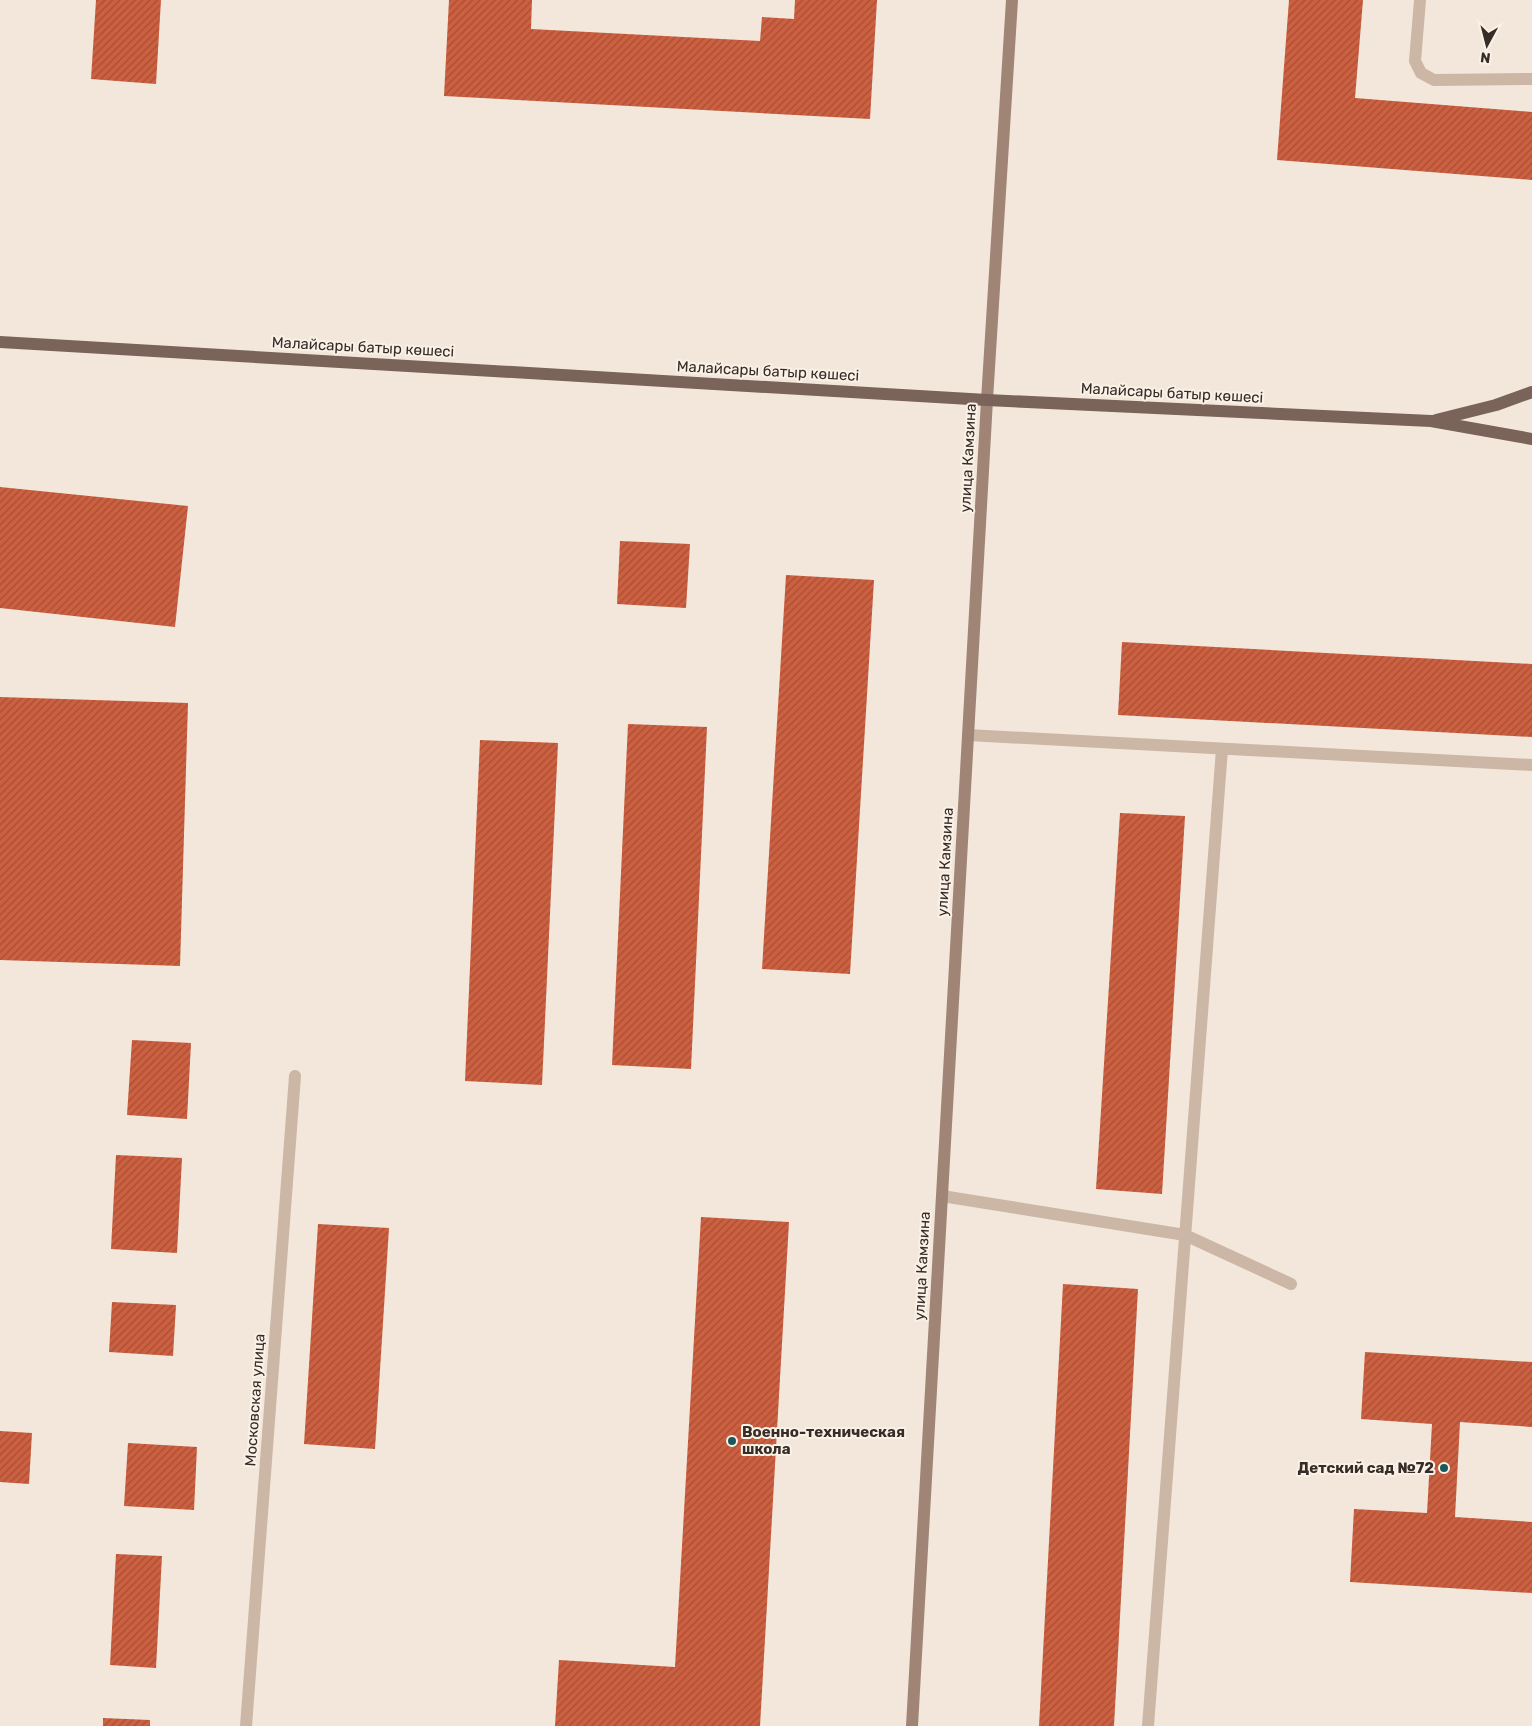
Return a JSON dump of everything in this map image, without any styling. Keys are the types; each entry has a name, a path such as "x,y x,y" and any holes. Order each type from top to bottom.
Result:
{"main road":[{"name":"улица Камзина","path":"912,1726 987,400 1012,0"},
{"name":"Малайсары батыр көшесі","path":"0,342 987,400 1431,421 1532,439"},
{"path":"1431,421 1496,405 1532,392"}],"street":[{"path":"1420,0 1415,61 1421,73 1434,80 1532,79"},
{"path":"968,735 1532,765"},
{"path":"1148,1726 1222,749"},
{"name":"Московская улица","path":"246,1726 295,1076"},
{"path":"942,1196 1185,1235 1291,1284"}],"building":[{"path":"96,0 161,0 156,84 91,79"},
{"path":"449,0 532,0 531,29 760,41 762,17 794,19 795,0 877,0 870,119 444,96"},
{"path":"1289,0 1363,0 1355,98 1532,112 1532,180 1277,160"},
{"path":"0,487 188,506 175,627 0,608"},
{"path":"620,541 690,544 686,608 617,604"},
{"path":"786,575 874,580 850,974 762,969"},
{"path":"1122,642 1532,664 1532,737 1118,715"},
{"path":"0,697 188,703 180,966 0,960"},
{"path":"628,724 707,727 691,1069 612,1065"},
{"path":"480,740 558,743 542,1085 465,1081"},
{"path":"1120,813 1185,816 1162,1194 1096,1189"},
{"path":"132,1040 191,1043 187,1119 127,1115"},
{"path":"116,1155 182,1158 177,1253 111,1249"},
{"name":"Военно-техническая школа","path":"701,1217 789,1222 760,1726 555,1726 559,1660 675,1667"},
{"path":"318,1224 389,1228 375,1449 304,1444"},
{"path":"1063,1284 1138,1289 1114,1726 1039,1726"},
{"path":"112,1302 176,1305 173,1356 109,1352"},
{"name":"Детский сад №72","path":"1365,1352 1532,1362 1532,1427 1460,1422 1455,1517 1532,1522 1532,1593 1350,1582 1354,1509 1427,1513 1432,1424 1361,1419"},
{"path":"0,1431 32,1433 29,1484 0,1482"},
{"path":"128,1443 197,1447 194,1510 124,1506"},
{"path":"116,1554 162,1556 156,1668 110,1665"},
{"path":"103,1718 150,1720 150,1726 103,1726"}],"place":[{"name":"Военно-техническая школа","path":"732,1441"},
{"name":"Детский сад №72","path":"1444,1468"}]}
